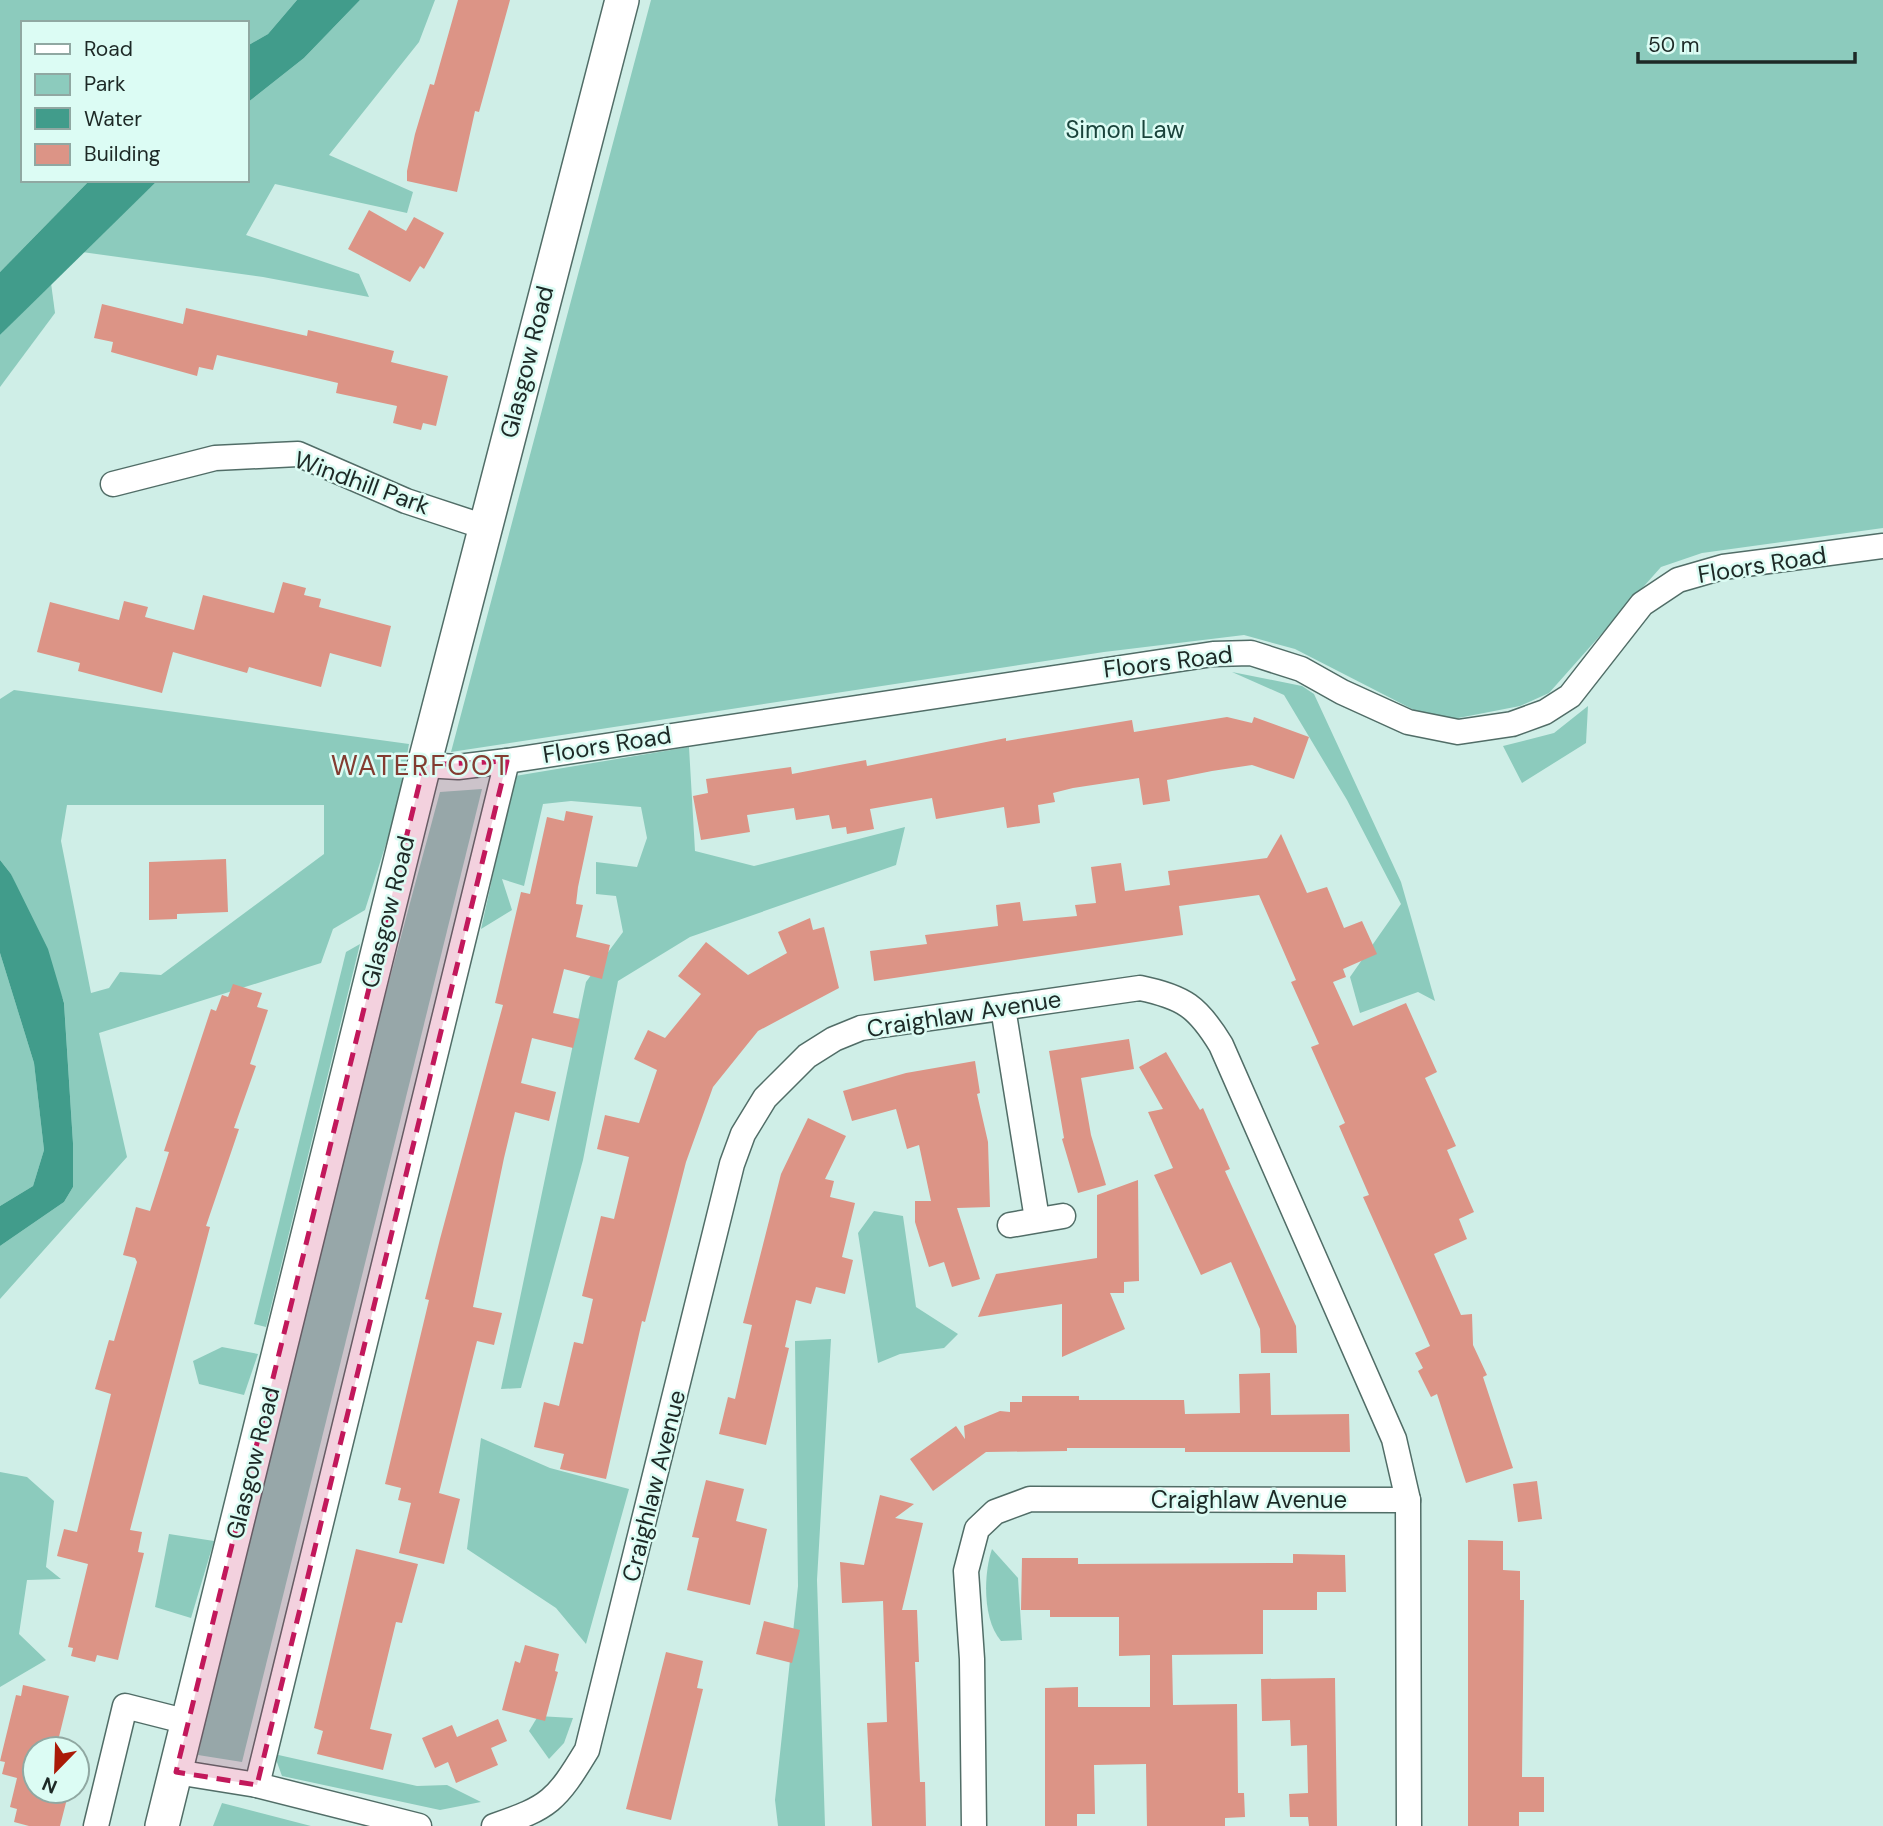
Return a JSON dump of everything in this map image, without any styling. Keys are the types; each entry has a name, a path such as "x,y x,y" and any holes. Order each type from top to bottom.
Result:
{"main road":[{"name":"Glasgow Road","path":"162,1826 424,765 622,0"}],"street":[{"name":"Windhill Park","path":"113,484 215,458 298,454 406,501 485,527"},
{"name":"Floors Road","path":"424,765 458,767 507,761 1213,654 1251,653 1301,669 1342,692 1408,722 1458,732 1512,724 1545,712 1570,696 1642,604 1678,580 1723,567 1883,546"},
{"path":"257,1785 507,761"},
{"name":"Craighlaw Avenue","path":"494,1826 540,1810 566,1785 587,1750 732,1164 743,1133 765,1097 807,1056 861,1028 1140,988 1167,994 1190,1004 1207,1021 1221,1045 1394,1439 1405,1475 1408,1500 1409,1826"},
{"path":"1003,1008 1037,1219"},
{"path":"1010,1225 1063,1216"},
{"name":"Craighlaw Avenue","path":"974,1826 972,1659 966,1571 976,1529 995,1512 1030,1499 1408,1500"},
{"path":"96,1826 125,1706 188,1722"},
{"path":"176,1772 257,1785 418,1826"}],"highlighted area":[{"path":"507,761 257,1785 176,1772 196,1695 424,765"}],"green space":[{"path":"0,0 297,0 268,34 248,45 248,21 21,21 21,182 88,182 0,272"},
{"path":"360,0 435,0 419,42 329,155 413,192 407,213 275,184 246,235 359,274 369,297 263,277 82,252 156,182 248,182 248,102 304,58"},
{"name":"Simon Law","path":"651,0 1883,0 1883,528 1702,553 1661,567 1549,693 1520,706 1453,719 1414,710 1295,649 1244,635 1104,652 451,752"},
{"path":"51,283 55,313 0,387 0,335"},
{"path":"1232,672 1302,686 1314,694 1401,882 1435,1001 1418,992 1360,1013 1350,977 1401,904 1347,800 1284,695"},
{"path":"14,690 409,744 397,809 365,910 333,929 321,963 99,1033 127,1157 0,1299 0,1246 64,1202 73,1187 73,1143 64,1002 11,874 0,860 0,699","holes":["67,805 324,805 324,854 161,975 120,972 109,988 91,993 61,841"]},
{"path":"1588,706 1586,743 1522,783 1503,746 1554,733"},
{"path":"689,747 695,851 754,866 905,827 896,865 690,937 618,981 583,1160 521,1388 501,1389 586,982 623,932 616,896 596,894 596,862 637,867 647,838 641,807 571,801 543,804 524,886 502,879 512,910 481,929 515,776"},
{"path":"482,789 242,1762 198,1755 314,1272 440,792"},
{"path":"360,944 266,1327 254,1324 346,952"},
{"path":"0,953 34,1063 44,1150 33,1186 0,1206"},
{"path":"874,1211 903,1216 916,1307 958,1334 944,1348 900,1354 878,1363 858,1233"},
{"path":"831,1339 817,1580 825,1826 778,1826 775,1800 798,1586 795,1341"},
{"path":"222,1347 258,1354 244,1395 199,1384 193,1361"},
{"path":"481,1438 550,1468 629,1489 586,1644 556,1608 467,1549"},
{"path":"0,1472 27,1477 54,1501 46,1567 61,1579 27,1580 19,1634 46,1660 0,1687"},
{"path":"169,1534 214,1541 191,1618 155,1607"},
{"path":"992,1549 1018,1578 1022,1640 1001,1641 991,1622 986,1584"},
{"path":"538,1716 573,1718 564,1743 549,1759 529,1731"},
{"path":"274,1754 417,1786 447,1785 481,1802 440,1810 282,1776"},
{"path":"222,1803 311,1826 213,1826"}],"water":[{"path":"297,0 360,0 304,58 248,102 248,45 268,34"},
{"path":"88,182 156,182 0,335 0,272"},
{"path":"0,860 11,874 48,949 64,1003 73,1143 73,1187 64,1202 0,1246 0,1206 33,1186 44,1150 34,1063 0,953"}],"building":[{"path":"458,0 510,0 479,112 475,111 457,192 407,181 407,171 415,134 430,84 434,85"},
{"path":"369,210 406,231 414,217 444,233 424,269 420,266 410,282 348,249"},
{"path":"102,304 183,324 186,308 307,336 308,330 394,351 391,362 448,376 436,426 423,423 421,430 393,423 397,406 336,393 338,383 217,355 213,370 199,367 197,376 111,352 113,342 94,338"},
{"path":"283,582 306,588 304,595 321,599 319,607 391,626 381,667 330,653 321,687 249,667 247,673 173,652 162,693 78,671 80,663 37,652 50,602 119,620 124,601 148,607 145,617 194,630 203,595 274,613"},
{"path":"1227,717 1252,723 1254,717 1309,737 1294,779 1252,765 1212,771 1167,780 1170,801 1143,805 1139,778 1073,788 1053,793 1055,802 1038,805 1040,823 1007,828 1004,807 936,819 932,798 870,809 874,829 847,834 846,827 832,829 829,815 796,820 794,808 747,815 750,832 701,840 693,796 708,793 706,779 791,767 792,774 866,760 867,766 1006,738 1006,741 1132,720 1134,732"},
{"path":"566,811 593,816 578,887 576,904 583,905 576,937 610,945 602,979 564,969 553,1013 580,1019 573,1048 532,1038 521,1083 556,1092 549,1121 515,1112 504,1158 473,1307 502,1313 494,1345 477,1341 439,1493 460,1499 444,1564 399,1553 411,1503 398,1500 401,1488 385,1484 429,1300 425,1299 503,1005 495,1003 521,892 530,894 547,817 564,821"},
{"path":"1281,834 1307,893 1327,887 1344,928 1362,921 1377,954 1343,969 1346,977 1333,982 1353,1026 1406,1003 1437,1072 1425,1078 1456,1146 1447,1150 1474,1212 1459,1219 1467,1239 1434,1254 1461,1315 1472,1314 1473,1345 1487,1375 1483,1377 1513,1468 1466,1483 1437,1394 1431,1397 1418,1371 1423,1368 1415,1353 1430,1346 1363,1197 1369,1195 1339,1126 1345,1123 1311,1047 1319,1044 1291,982 1296,980 1259,895 1179,906 1183,935 874,981 870,951 927,944 925,935 998,926 996,905 1020,902 1023,921 1077,916 1075,905 1096,903 1091,867 1121,863 1125,891 1170,885 1168,871 1267,858"},
{"path":"226,859 228,912 177,914 177,919 149,920 149,862"},
{"path":"810,918 813,930 824,927 839,988 758,1031 713,1087 686,1162 645,1322 642,1321 606,1479 560,1469 564,1454 534,1447 544,1402 559,1406 574,1342 583,1344 593,1299 582,1296 601,1216 614,1219 629,1157 597,1149 605,1115 639,1123 657,1070 634,1059 648,1030 665,1038 701,994 678,976 706,942 748,975 787,953 778,932"},
{"path":"233,984 262,993 257,1007 268,1010 250,1064 256,1066 234,1128 239,1129 206,1226 210,1227 130,1530 142,1532 138,1552 144,1553 118,1660 97,1655 95,1662 71,1656 73,1648 68,1647 88,1564 57,1556 64,1529 77,1532 111,1394 95,1389 109,1340 114,1341 137,1262 135,1258 123,1255 136,1207 150,1211 169,1152 164,1151 211,1009 216,1011 222,995 228,997"},
{"path":"1129,1039 1134,1069 1081,1078 1091,1135 1106,1185 1078,1193 1062,1139 1064,1138 1049,1051"},
{"path":"1166,1052 1200,1110 1203,1108 1230,1169 1225,1171 1296,1326 1297,1353 1261,1353 1260,1329 1231,1262 1201,1275 1154,1175 1173,1168 1148,1112 1163,1109 1139,1067"},
{"path":"975,1061 980,1093 977,1094 988,1142 990,1207 957,1208 980,1279 952,1287 944,1262 929,1267 915,1222 915,1201 931,1201 919,1145 907,1149 896,1109 852,1121 843,1091 906,1073"},
{"path":"808,1118 846,1136 825,1179 834,1181 830,1197 855,1203 842,1257 853,1260 845,1294 816,1287 811,1304 796,1300 785,1347 789,1348 766,1445 719,1434 728,1397 735,1399 752,1325 743,1323 781,1174"},
{"path":"1138,1180 1139,1281 1124,1282 1124,1293 1110,1293 1125,1329 1062,1357 1062,1304 978,1317 996,1274 1097,1258 1097,1195"},
{"path":"1270,1373 1271,1415 1349,1414 1350,1452 1185,1452 1185,1448 1067,1448 1067,1451 986,1452 933,1491 910,1459 956,1426 965,1439 964,1426 1000,1411 1010,1412 1010,1402 1022,1402 1022,1396 1079,1396 1079,1400 1184,1400 1185,1414 1240,1413 1239,1374"},
{"path":"706,1480 744,1489 736,1521 767,1529 750,1605 687,1590 699,1538 692,1537"},
{"path":"1537,1481 1542,1519 1518,1522 1513,1484"},
{"path":"880,1495 914,1504 895,1518 923,1523 902,1610 917,1610 919,1662 915,1662 920,1782 925,1782 926,1826 872,1826 867,1723 887,1722 883,1601 842,1603 840,1562 864,1565"},
{"path":"1468,1540 1503,1541 1503,1570 1520,1571 1520,1600 1524,1600 1522,1777 1544,1777 1544,1812 1519,1812 1519,1826 1468,1826"},
{"path":"356,1549 418,1564 402,1623 396,1622 370,1729 392,1734 383,1770 317,1754 323,1731 314,1728"},
{"path":"1293,1554 1345,1555 1346,1592 1317,1592 1317,1610 1263,1610 1263,1654 1172,1655 1173,1705 1237,1704 1238,1793 1244,1793 1245,1817 1225,1818 1225,1826 1147,1826 1146,1764 1094,1765 1095,1814 1077,1814 1077,1826 1045,1826 1045,1688 1078,1687 1078,1707 1150,1707 1150,1655 1119,1656 1119,1617 1050,1617 1050,1610 1021,1610 1022,1558 1078,1558 1078,1564 1293,1563"},
{"path":"764,1621 800,1630 792,1663 756,1654"},
{"path":"525,1645 559,1654 555,1671 558,1672 545,1721 502,1710 515,1661 520,1663"},
{"path":"666,1652 703,1661 697,1688 703,1689 671,1820 626,1809"},
{"path":"1335,1678 1337,1826 1309,1826 1308,1817 1290,1817 1289,1794 1308,1793 1307,1745 1291,1746 1290,1720 1262,1721 1261,1679"},
{"path":"23,1685 69,1696 59,1735 21,1735 21,1805 65,1805 60,1826 29,1826 14,1822 17,1809 10,1807 17,1778 2,1774 5,1762 0,1761 16,1695 21,1696"},
{"path":"498,1719 507,1741 491,1748 498,1765 456,1783 448,1762 435,1768 422,1738 452,1725 457,1737"}],"district":[{"name":"WATERFOOT","path":"421,765"}]}
